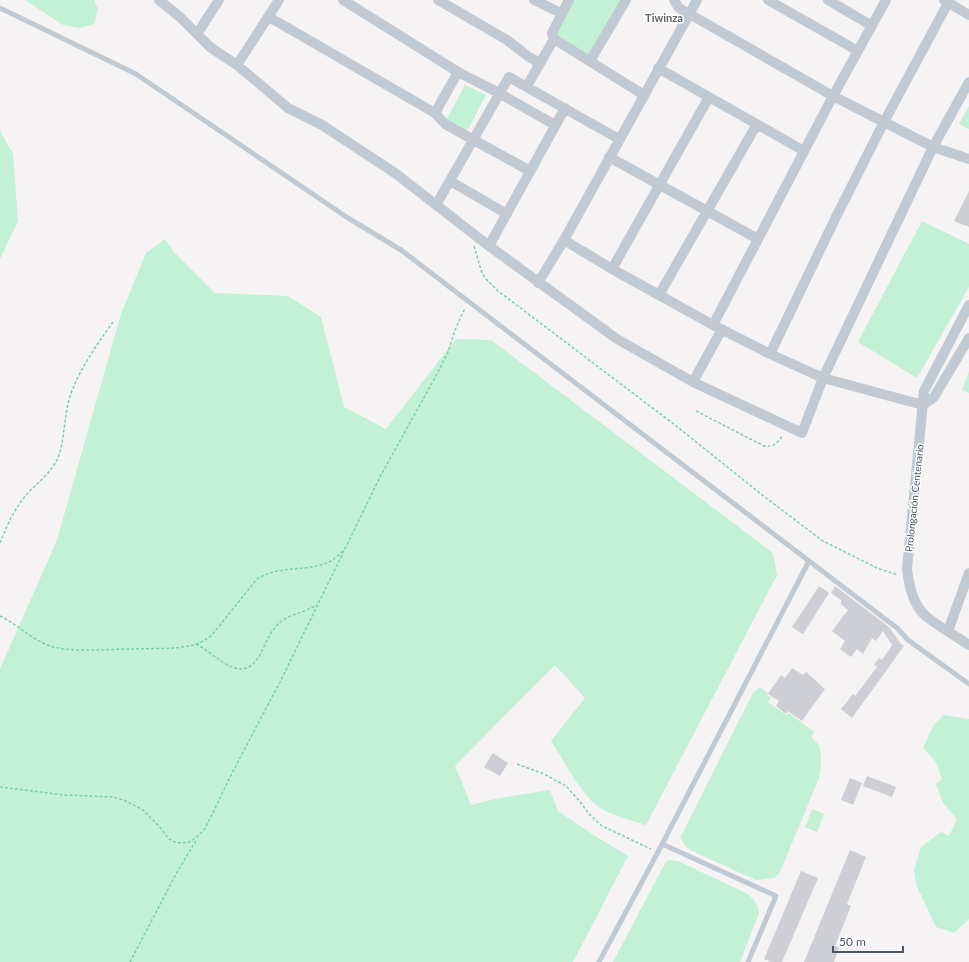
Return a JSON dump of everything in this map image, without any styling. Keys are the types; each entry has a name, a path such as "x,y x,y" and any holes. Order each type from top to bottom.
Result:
{"street":[{"path":"159,0 180,17 215,50 237,65 288,108 322,125 395,173 538,283 617,339 694,382 802,433 823,378 933,147 969,82"},
{"path":"197,34 219,0"},
{"path":"237,65 279,0"},
{"path":"343,0 458,72 499,93 555,125"},
{"path":"438,0 507,40 528,57 540,63"},
{"path":"534,0 561,13"},
{"path":"569,0 552,33 554,39 644,94"},
{"path":"590,62 626,0"},
{"path":"674,0 679,8 833,96 933,147 969,159"},
{"path":"538,283 564,240 697,0"},
{"path":"768,0 858,51"},
{"path":"828,0 872,26"},
{"path":"694,382 758,239 833,96 886,0"},
{"path":"770,354 836,217 946,1 969,15"},
{"path":"269,17 435,113 445,124 530,171"},
{"path":"527,86 554,39"},
{"path":"658,68 804,151"},
{"path":"435,113 458,72"},
{"path":"436,205 508,77 527,86 619,139"},
{"path":"612,269 709,97"},
{"path":"489,246 565,108"},
{"path":"659,295 757,124"},
{"path":"609,157 758,239"},
{"path":"450,181 507,214"},
{"path":"564,240 612,269 770,354 823,378 923,405 934,397 969,338"},
{"name":"Prolongación Centenario","path":"969,305 924,391 907,569 909,585 915,600 926,617 969,645"},
{"path":"948,631 969,573"}],"lane":[{"path":"0,8 136,74 348,218 401,250 897,628 908,640 969,684"},
{"path":"599,962 658,852 809,561"},
{"path":"662,844 776,896 748,962"}],"path":[{"path":"470,231 482,272 486,279 498,291 675,424 766,498 823,541 844,553 877,568 908,578"},
{"path":"0,787 64,796 113,798 126,801 143,810 159,826 169,839 175,842 189,842 204,830 381,475 448,352 464,309 471,303"},
{"path":"0,543 14,510 26,495 50,472 57,459 68,403 74,386 101,339 113,322"},
{"path":"696,411 764,446 771,446 778,443 790,427"},
{"path":"0,616 15,624 39,641 49,646 60,648 78,650 166,648 196,644 204,641 212,635 257,579 267,573 278,570 332,561 346,547"},
{"path":"196,644 237,670 246,668 255,662 279,623 317,604"},
{"path":"517,764 544,774 566,786 589,814 602,826 658,852"},
{"path":"130,962 197,837"}],"green space":[{"path":"25,0 94,0 98,9 94,24 80,28 63,25"},
{"path":"574,0 623,0 589,56 556,36 556,33"},
{"path":"465,85 486,95 467,131 446,120"},
{"path":"969,106 969,129 959,124"},
{"path":"0,131 13,154 18,221 0,259"},
{"path":"922,221 969,244 969,287 917,378 858,342"},
{"path":"165,239 173,251 215,293 288,296 321,317 344,407 386,429 456,339 491,340 773,553 777,575 646,825 610,813 600,808 593,802 586,795 567,768 551,741 585,698 555,665 455,766 471,805 495,799 550,790 558,811 628,856 573,962 0,962 0,669 57,540 121,314 146,253"},
{"path":"969,371 969,393 962,390"},
{"path":"759,688 768,693 767,695 771,697 768,702 786,715 789,713 814,732 811,737 820,748 821,761 819,778 780,872 775,878 756,880 690,850 682,841 681,836 753,693"},
{"path":"943,715 969,719 969,919 954,933 936,927 916,884 914,870 921,847 941,832 949,836 957,819 943,803 936,784 942,779 936,762 923,748 933,726"},
{"path":"812,809 824,814 817,832 805,827"},
{"path":"669,860 678,861 748,894 755,902 759,913 740,962 613,962 665,863"}],"building":[{"path":"969,191 969,227 954,221"},
{"path":"819,586 829,593 803,634 792,627"},
{"path":"835,586 889,627 904,646 852,718 841,709 853,694 855,696 877,667 874,665 879,658 882,660 892,645 883,631 876,641 872,638 863,654 857,649 851,657 840,649 845,641 832,631 848,610 841,604 841,600 831,593"},
{"path":"792,668 803,675 806,672 825,689 802,721 788,711 786,714 776,706 779,701 768,694 781,675 785,678"},
{"path":"493,753 508,763 500,776 484,767"},
{"path":"867,776 896,787 892,797 863,786"},
{"path":"850,778 862,783 853,805 841,800"},
{"path":"850,850 866,857 847,904 851,906 835,946 839,948 834,962 804,962"},
{"path":"801,871 818,878 782,962 771,962 764,959"}],"district":[{"name":"Tiwinza","path":"664,17"}]}
